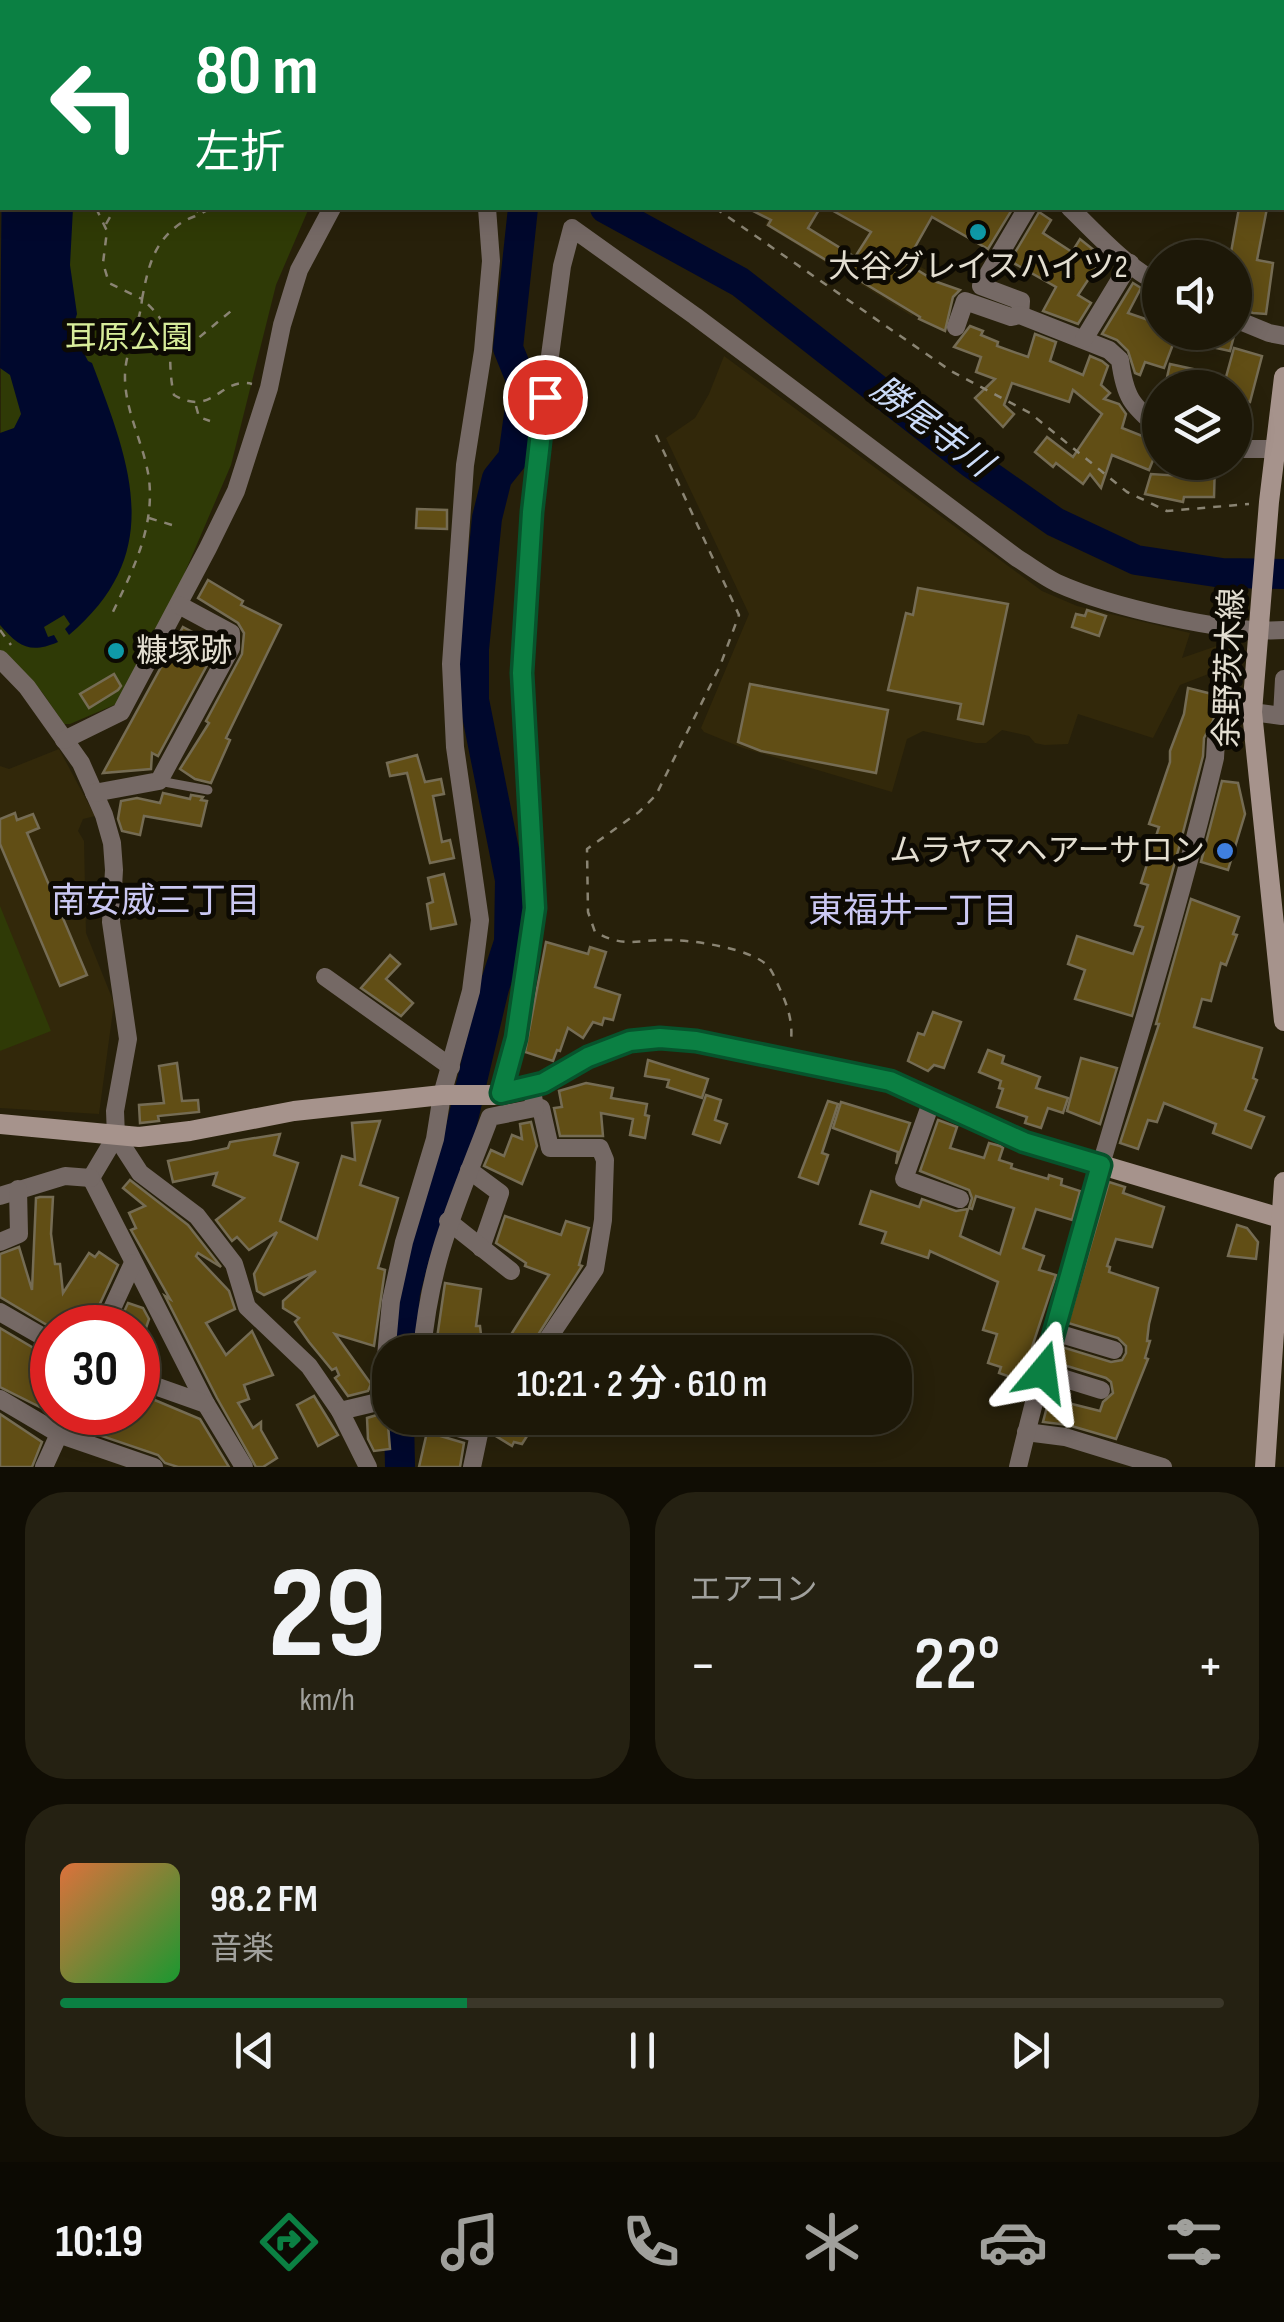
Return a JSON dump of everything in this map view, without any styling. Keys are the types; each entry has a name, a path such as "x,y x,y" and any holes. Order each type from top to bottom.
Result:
{"street":[{"path":"64,740 121,712 179,605 236,490 300,270 331,210"},
{"path":"340,1411 382,1401 391,1301 471,991 480,920 455,746 451,664 465,465 483,351 491,261 488,210"},
{"path":"1020,315 1021,301 981,286 1026,210"},
{"path":"1072,210 1142,271"},
{"path":"497,1094 516,1038 535,908 522,673 541,423 562,266 572,228 1054,582 1096,598 1210,624 1284,630"},
{"path":"1084,340 1130,262"},
{"path":"956,327 965,301 1011,318 1020,315 1109,350 1120,360 1130,402 1142,413"},
{"path":"1252,325 1284,336"},
{"name":"余野茨木線","path":"1284,377 1252,712 1280,943 1284,1021"},
{"path":"1252,448 1276,448"},
{"path":"94,792 159,781 232,648 231,633 179,605"},
{"path":"0,660 27,687 81,763 112,843 111,922 128,1039 115,1112 116,1136 140,1173 197,1216 234,1264 247,1307 309,1366 340,1411 368,1467"},
{"path":"1018,1467 1188,870 1216,740 1231,716 1252,712 1282,716 1284,679"},
{"path":"325,977 451,1067"},
{"path":"0,1124 116,1136 190,1131 294,1110 442,1094 497,1094 543,1083 588,1057 630,1041 660,1038 696,1041 890,1081 1024,1142 1283,1218"},
{"path":"531,1086 535,1108"},
{"path":"932,1100 904,1180 960,1198"},
{"path":"423,1335 426,1301 448,1221 490,1116 541,1108 550,1148 600,1148 605,1160 603,1220 595,1269 550,1335"},
{"path":"91,1178 116,1136"},
{"path":"469,1170 500,1193 481,1248"},
{"path":"0,1242 19,1234 9,1192 64,1176 91,1178"},
{"path":"91,1178 206,1404 244,1467"},
{"path":"1264,1467 1284,1182"},
{"path":"448,1221 512,1271"},
{"path":"114,1305 134,1262"},
{"path":"0,1312 30,1329"},
{"path":"1054,1332 1114,1350"},
{"path":"1043,1372 1101,1390"},
{"path":"160,1388 206,1404"},
{"path":"0,1399 30,1417"},
{"path":"1026,1432 1065,1437 1163,1467"},
{"path":"44,1467 61,1435 154,1467"},
{"path":"472,1467 480,1435"}],"lane":[{"path":"159,781 208,790"}],"path":[{"path":"0,106 0,140"},
{"path":"97,210 105,227 108,246 103,264 109,282 161,316 170,349 174,395 195,403 207,402 244,382 268,388"},
{"path":"105,227 114,210"},
{"path":"194,210 202,214"},
{"path":"110,618 131,574 149,518 148,478 126,398 125,371 148,266 157,246 175,226 207,210"},
{"path":"718,210 952,370 1030,413 1127,492 1167,511 1275,495"},
{"path":"170,349 196,340 231,311"},
{"path":"195,403 199,417 210,421"},
{"path":"656,436 739,615 720,666 656,795 587,849 588,912 594,932 612,941 625,944 665,940 753,955 769,967 792,1023 786,1059"},
{"path":"149,518 172,525"}],"shaded area":[{"path":"774,210 893,210 875,240 936,276 912,316 765,225"},
{"path":"724,356 1042,591 1077,606 1190,633 1182,658 1231,641 1229,666 1180,685 1153,738 1078,714 1068,744 1035,743 1029,736 1002,730 986,743 923,731 907,739 892,792 743,748 704,732 701,728 749,614 666,438 695,418"},
{"path":"59,749 95,816 83,819 78,831 84,841 86,933 114,1003 99,1114 0,1108 0,766 9,769"}],"green space":[{"name":"耳原公園","path":"1,210 308,210 276,285 231,465 173,600 121,702 64,724 42,692 0,650"},
{"path":"0,906 51,1031 0,1051"}],"water":[{"path":"1,210 73,210 70,265 77,314 72,330 92,363 118,437 132,507 129,540 119,572 99,604 69,635 65,629 70,624 64,615 44,627 48,637 54,635 58,642 40,648 19,643 0,625 0,433 14,428 21,414 10,375 0,368"}],"building":[{"path":"751,210 819,210 808,228 855,257 871,232 832,210 1012,210 988,249 932,217 906,263 937,282 960,290 953,297 945,331 919,319 768,225 771,220"},
{"path":"1239,210 1267,210 1257,260 1273,263 1266,314 1252,312 1252,240 1233,240"},
{"path":"1039,212 1051,220 1043,233 1072,252 1080,239 1100,255 1094,262 1098,265 1078,295 1091,303 1078,324 1043,311 1056,287 1010,261"},
{"path":"1133,283 1141,288 1128,313 1142,318 1142,350 1171,350 1164,368 1145,362 1140,375 1135,373 1128,351 1117,340 1102,334"},
{"path":"970,326 998,342 997,346 1028,357 1035,334 1056,342 1050,361 1083,375 1090,356 1102,361 1108,366 1101,385 1110,393 1104,399 1119,404 1126,414 1122,428 1142,436 1142,467 1112,455 1101,488 1090,474 1083,484 1056,463 1053,467 1035,452 1047,437 1073,457 1102,414 1073,390 1069,402 1012,383 1004,405 1014,414 1003,427 975,398 995,379 976,372 981,357 954,347"},
{"path":"1233,350 1262,356 1252,394 1252,370 1228,370"},
{"path":"1170,364 1197,370 1169,370"},
{"path":"1149,480 1214,480 1214,497 1184,497 1183,502 1145,494"},
{"path":"417,509 447,510 447,529 416,528"},
{"path":"208,580 243,601 241,605 281,625 226,738 230,740 211,783 180,769 209,723 206,721 242,654 244,633 238,623 198,598"},
{"path":"918,588 1008,604 983,724 958,719 961,704 888,690 906,613 913,615"},
{"path":"1087,610 1106,616 1099,636 1072,627 1076,614 1085,616"},
{"path":"183,627 208,640 210,636 218,640 218,645 158,756 152,753 151,769 103,773"},
{"path":"114,674 121,686 89,708 80,694"},
{"path":"750,684 888,710 876,773 761,751 738,742"},
{"path":"1188,688 1220,696 1204,738 1203,756 1132,1016 1075,999 1085,970 1068,964 1077,936 1133,954 1143,927 1135,925 1148,885 1141,883 1159,827 1149,824 1184,714"},
{"path":"417,755 425,782 441,779 444,794 433,796 442,842 450,840 454,858 430,863 407,773 390,776 387,763"},
{"path":"1222,781 1238,783 1245,814 1228,870 1201,862"},
{"path":"163,793 190,799 191,795 203,797 201,800 207,801 201,826 144,816 140,835 122,831 118,819 121,801 137,798 160,803"},
{"path":"15,813 17,820 33,814 39,828 27,833 87,975 60,986 0,844 0,819"},
{"path":"444,874 456,924 431,929 427,904 433,902 428,878"},
{"path":"1191,899 1239,917 1226,965 1221,963 1211,1001 1202,999 1194,1027 1262,1048 1253,1078 1257,1080 1245,1110 1264,1117 1251,1148 1213,1133 1216,1124 1164,1103 1157,1122 1148,1120 1138,1149 1120,1143 1159,1024"},
{"path":"546,942 588,954 590,947 606,952 595,987 620,995 613,1020 604,1018 602,1025 593,1022 583,1038 568,1028 553,1061 525,1052"},
{"path":"390,955 400,964 386,979 413,1003 401,1016 361,988"},
{"path":"933,1012 961,1022 944,1068 934,1065 928,1071 908,1061 918,1033 924,1035"},
{"path":"988,1050 1004,1056 1002,1063 1040,1077 1036,1088 1068,1098 1063,1113 1048,1108 1041,1128 1025,1123 1027,1117 997,1107 1003,1089 999,1088 1001,1081 979,1072"},
{"path":"1081,1058 1117,1068 1100,1124 1067,1111"},
{"path":"648,1060 708,1079 702,1098 667,1087 669,1080 645,1076"},
{"path":"177,1063 182,1101 198,1100 199,1112 158,1116 159,1121 140,1123 139,1105 164,1103 159,1066"},
{"path":"586,1083 613,1088 611,1098 647,1104 645,1138 630,1135 633,1119 601,1113 603,1136 560,1136 554,1108 562,1107 559,1091"},
{"path":"706,1095 721,1100 715,1120 727,1124 720,1143 693,1134"},
{"path":"828,1101 838,1104 822,1153 828,1155 818,1184 799,1177"},
{"path":"841,1102 910,1123 896,1164 898,1152 833,1128"},
{"path":"938,1120 957,1127 950,1148 984,1158 989,1143 1000,1146 1003,1148 999,1160 1012,1164 1011,1168 1062,1179 1061,1185 1080,1191 1072,1220 1036,1209 1023,1248 1044,1256 1039,1270 1056,1275 1028,1359 1032,1361 1025,1382 999,1373 1001,1367 988,1363 997,1334 983,1330 998,1282 930,1251 928,1258 882,1243 886,1232 860,1224 871,1191 919,1207 922,1199 956,1211 968,1209 960,1236 1000,1254 1014,1208 976,1196 972,1209 969,1208 969,1190 920,1171"},
{"path":"380,1121 360,1185 398,1198 378,1268 385,1270 372,1345 335,1334 371,1384 368,1391 348,1396 335,1378 339,1375 336,1368 332,1370 309,1342 295,1322 299,1318 283,1308 283,1301 316,1271 264,1295 257,1291 254,1274 277,1232 249,1250 237,1237 232,1241 216,1220 244,1198 213,1185 217,1173 173,1182 168,1161 228,1148 230,1142 280,1134 274,1155 298,1163 280,1221 317,1239 342,1156 355,1160 352,1123"},
{"path":"531,1122 537,1146 522,1184 484,1166 491,1150 504,1156 512,1135 522,1139 520,1124"},
{"path":"130,1180 188,1225 221,1267 198,1253 196,1256 229,1291 235,1309 206,1323 226,1355 252,1331 273,1375 244,1385 249,1399 238,1403 253,1428 261,1422 261,1430 277,1458 263,1467 256,1467 217,1398 165,1296 170,1299 131,1230 136,1228 129,1213 145,1206 123,1188"},
{"path":"1109,1182 1125,1187 1123,1193 1164,1207 1152,1247 1116,1239 1107,1266 1109,1272 1158,1288 1149,1324 1145,1358 1148,1359 1116,1439 1043,1422 1052,1388 1070,1394 1068,1403 1100,1411 1113,1393 1106,1378 1057,1363 1062,1347 1111,1362 1122,1360 1126,1353 1126,1346 1118,1338 1068,1323"},
{"path":"53,1197 51,1234 63,1293 89,1253 95,1257 99,1252 118,1265 99,1305 30,1305 30,1315 0,1297 0,1254 19,1247 32,1290 36,1198"},
{"path":"505,1216 561,1235 566,1221 589,1228 579,1265 582,1266 538,1335 511,1335 549,1275 525,1266 496,1243"},
{"path":"1237,1225 1247,1228 1258,1242 1256,1259 1228,1256"},
{"path":"445,1283 481,1289 476,1326 480,1326 481,1335 437,1335"},
{"path":"0,1328 30,1346 30,1402 0,1387"},
{"path":"314,1396 338,1435 318,1446 297,1405"},
{"path":"160,1402 200,1419 229,1467 178,1467 165,1463 158,1455 99,1435 160,1435"},
{"path":"0,1414 42,1442 32,1467 0,1467"},
{"path":"372,1416 372,1435 389,1435 390,1449 374,1451 368,1439 367,1418"},
{"path":"426,1435 464,1443 460,1467 419,1467"},
{"path":"494,1435 528,1435 522,1444 514,1442 512,1446"}],"waterway":[{"path":"402,1335 405,1293 415,1254 459,1136 494,988 509,942 510,880 474,700 474,649 487,518 497,478 513,458 523,385 508,348 523,210"},
{"name":"勝尾寺川","path":"609,210 740,282 971,463 1055,522 1136,560 1222,573 1284,574"},
{"path":"399,1435 400,1467"}],"place":[{"name":"大谷グレイスハイツ2","path":"978,232"},
{"name":"糠塚跡","path":"116,651"},
{"name":"ムラヤマヘアーサロン","path":"1225,851"}],"district":[{"name":"南安威三丁目","path":"156,901"},
{"name":"東福井一丁目","path":"913,911"}],"route":[{"path":"545,397 532,512 522,673 535,908 516,1038 501,1093 543,1083 588,1057 630,1041 696,1041 890,1081 1024,1142 1101,1165 1043,1372"}]}
